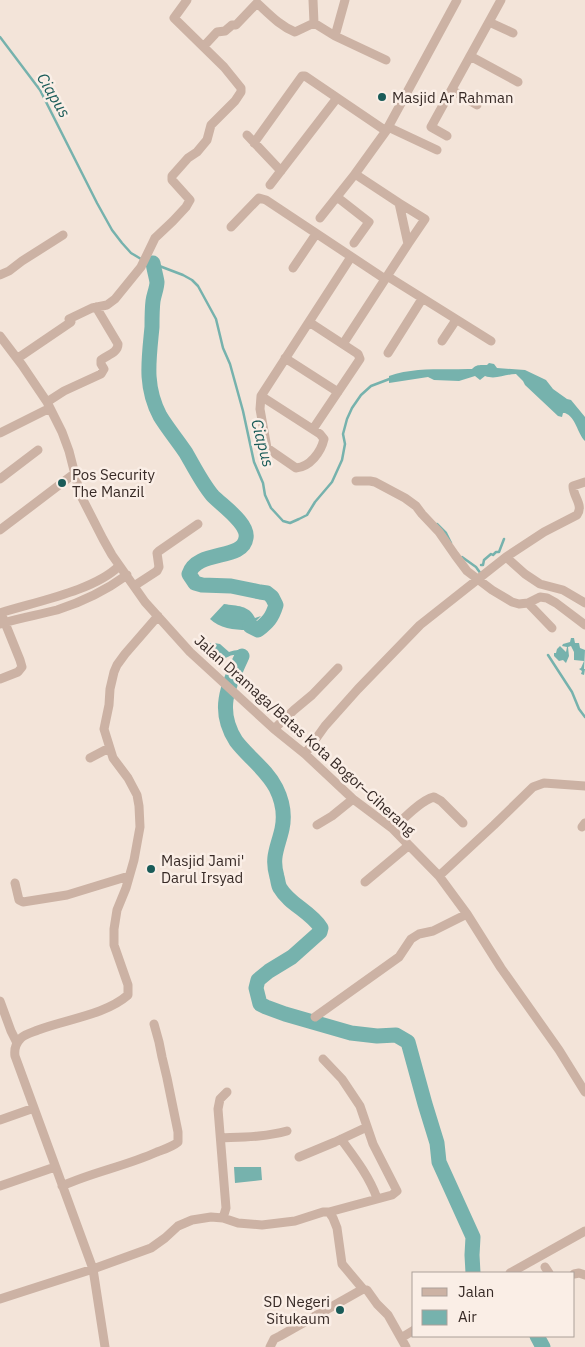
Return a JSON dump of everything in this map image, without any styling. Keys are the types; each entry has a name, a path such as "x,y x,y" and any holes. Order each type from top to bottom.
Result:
{"street":[{"path":"18,358 71,322 69,319 96,307 108,304 132,280 155,238 186,207 190,200 172,180 172,176 208,140 212,123 237,98 242,90 224,67 174,18 187,0"},
{"path":"313,0 314,24"},
{"path":"335,36 345,0"},
{"path":"320,218 387,129 457,0"},
{"path":"447,136 431,126 501,0"},
{"path":"204,46 217,32 225,31 232,25 236,25 258,3 287,29 296,32 314,24"},
{"path":"489,22 513,33"},
{"path":"314,24 386,60"},
{"path":"470,56 518,82"},
{"path":"254,143 302,76 305,76 387,129 437,150"},
{"path":"452,90 477,105"},
{"path":"270,185 337,98"},
{"path":"246,135 281,171"},
{"path":"343,344 425,219 355,174"},
{"path":"337,197 369,222 354,243"},
{"path":"231,226 259,198 266,200 351,257 492,341"},
{"path":"399,203 408,244"},
{"path":"293,268 316,234"},
{"path":"0,275 63,235"},
{"path":"261,396 313,429 324,439 322,446 313,459 301,468 296,468 267,448 260,409 261,396 351,257"},
{"path":"388,354 422,299"},
{"path":"0,433 49,405 64,391 101,374 104,369 100,360 118,348 118,344 96,307"},
{"path":"442,341 456,320"},
{"path":"309,322 358,354 360,359 313,429"},
{"name":"Jalan Dramaga/Batas Kota Bogor–Ciherang","path":"0,336 18,358 49,405 62,432 80,494 102,539 145,602 190,652 353,799 393,829 438,876 467,914 501,968 559,1050 581,1078 585,1092"},
{"path":"285,358 338,392"},
{"path":"1,476 38,450"},
{"path":"0,530 75,473"},
{"path":"356,481 375,482 410,501 439,532 467,571 492,590 512,602 523,604 540,597 547,598 585,625"},
{"path":"305,754 325,726 367,679 420,626 506,557 544,532 577,515 580,508 573,486 585,482"},
{"path":"134,586 157,571 159,567 157,553 159,551 198,524"},
{"path":"506,557 540,584 563,590 585,603"},
{"path":"0,678 18,672 22,667 2,623 1,613 94,583 119,566"},
{"path":"2,623 58,610 92,597 127,576"},
{"path":"102,579 106,589"},
{"path":"528,603 552,628"},
{"path":"105,1347 93,1269 14,1051 17,1043 23,1037 48,1026 100,1010 128,995 128,985 117,956 114,938 115,921 134,860 140,827 139,806 133,787 113,758 104,729 114,672 125,654 158,616"},
{"path":"274,729 312,695 338,668"},
{"path":"90,758 109,748"},
{"path":"438,876 532,787 544,783 585,786"},
{"path":"393,829 417,807 434,797 442,801 463,823"},
{"path":"317,825 353,799"},
{"path":"365,882 408,846"},
{"path":"15,883 19,900 23,902 67,895 129,876"},
{"path":"315,1017 399,957 411,939 419,934 433,931 467,914"},
{"path":"0,1001 17,1043"},
{"path":"62,1186 130,1163 178,1142 178,1132 160,1042 154,1024"},
{"path":"0,1299 151,1248 184,1223 202,1218 223,1218 238,1223 262,1225 295,1221 392,1195 396,1191 394,1184 377,1154 357,1101 342,1079 323,1059"},
{"path":"223,1218 226,1208 218,1109 220,1099 227,1092"},
{"path":"0,1120 34,1108"},
{"path":"299,1157 367,1126"},
{"path":"221,1138 275,1134 287,1130"},
{"path":"341,1139 362,1167 377,1198"},
{"path":"0,1186 55,1167"},
{"path":"330,1212 337,1228 342,1264 388,1315 406,1347"},
{"path":"512,1272 585,1231"},
{"path":"270,1347 280,1336 363,1289"},
{"path":"401,1338 412,1331"}],"water":[{"path":"489,363 494,364 497,368 525,370 546,380 553,389 571,400 585,417 585,441 569,415 563,413 562,417 558,416 516,374 493,377 485,376 480,380 475,376 459,381 434,380 428,377 389,383 389,376 408,371 472,369"},
{"path":"224,604 246,608 255,618 261,616 247,630 222,626 210,619"},
{"path":"571,638 574,638 575,643 579,643 580,648 585,650 584,675 581,674 582,671 579,669 584,661 574,660 574,652 571,646 568,647 569,656 566,663 563,660 559,661 554,656 554,653 556,653 560,646 566,652 567,647 562,646 570,642"},
{"path":"201,644 220,644 229,652 242,650 249,655 245,657 232,655 220,661"},
{"path":"234,1167 261,1167 262,1180 235,1183"}],"waterway":[{"name":"Ciapus","path":"0,37 40,90 97,203 112,230 122,243 131,253 141,259 183,275 198,286 216,319 243,411 254,462 263,483 265,495 271,508 283,521 290,523 307,515 332,482 342,460 345,444 343,434 352,408 361,395 371,386 392,378"},
{"path":"153,263 157,287 153,298 149,372 155,405 160,416 186,453 208,490 239,520 246,532 243,545 237,550 201,561 194,566 189,574 195,583 202,585 231,586 267,593 272,597 276,605 269,619 258,630 250,626"},
{"path":"437,524 446,533 451,543"},
{"path":"481,565 491,554 499,552 504,539"},
{"path":"462,557 476,567 481,574"},
{"path":"548,655 572,692 579,709 585,717"},
{"path":"242,656 232,678 226,698 225,708 230,730 241,747 268,775 280,798 283,824 275,864 279,887 289,899 321,928 320,932 292,957 258,980 256,988 260,1004 285,1014 351,1033 377,1036 396,1035 408,1042 437,1143 439,1162 473,1237 473,1272"},
{"path":"538,1337 543,1347"}],"place":[{"name":"Masjid Ar Rahman","path":"382,97"},
{"name":"Pos Security The Manzil","path":"62,483"},
{"name":"Masjid Jami' Darul Irsyad","path":"151,869"},
{"name":"SD Negeri Situkaum","path":"340,1310"}]}
